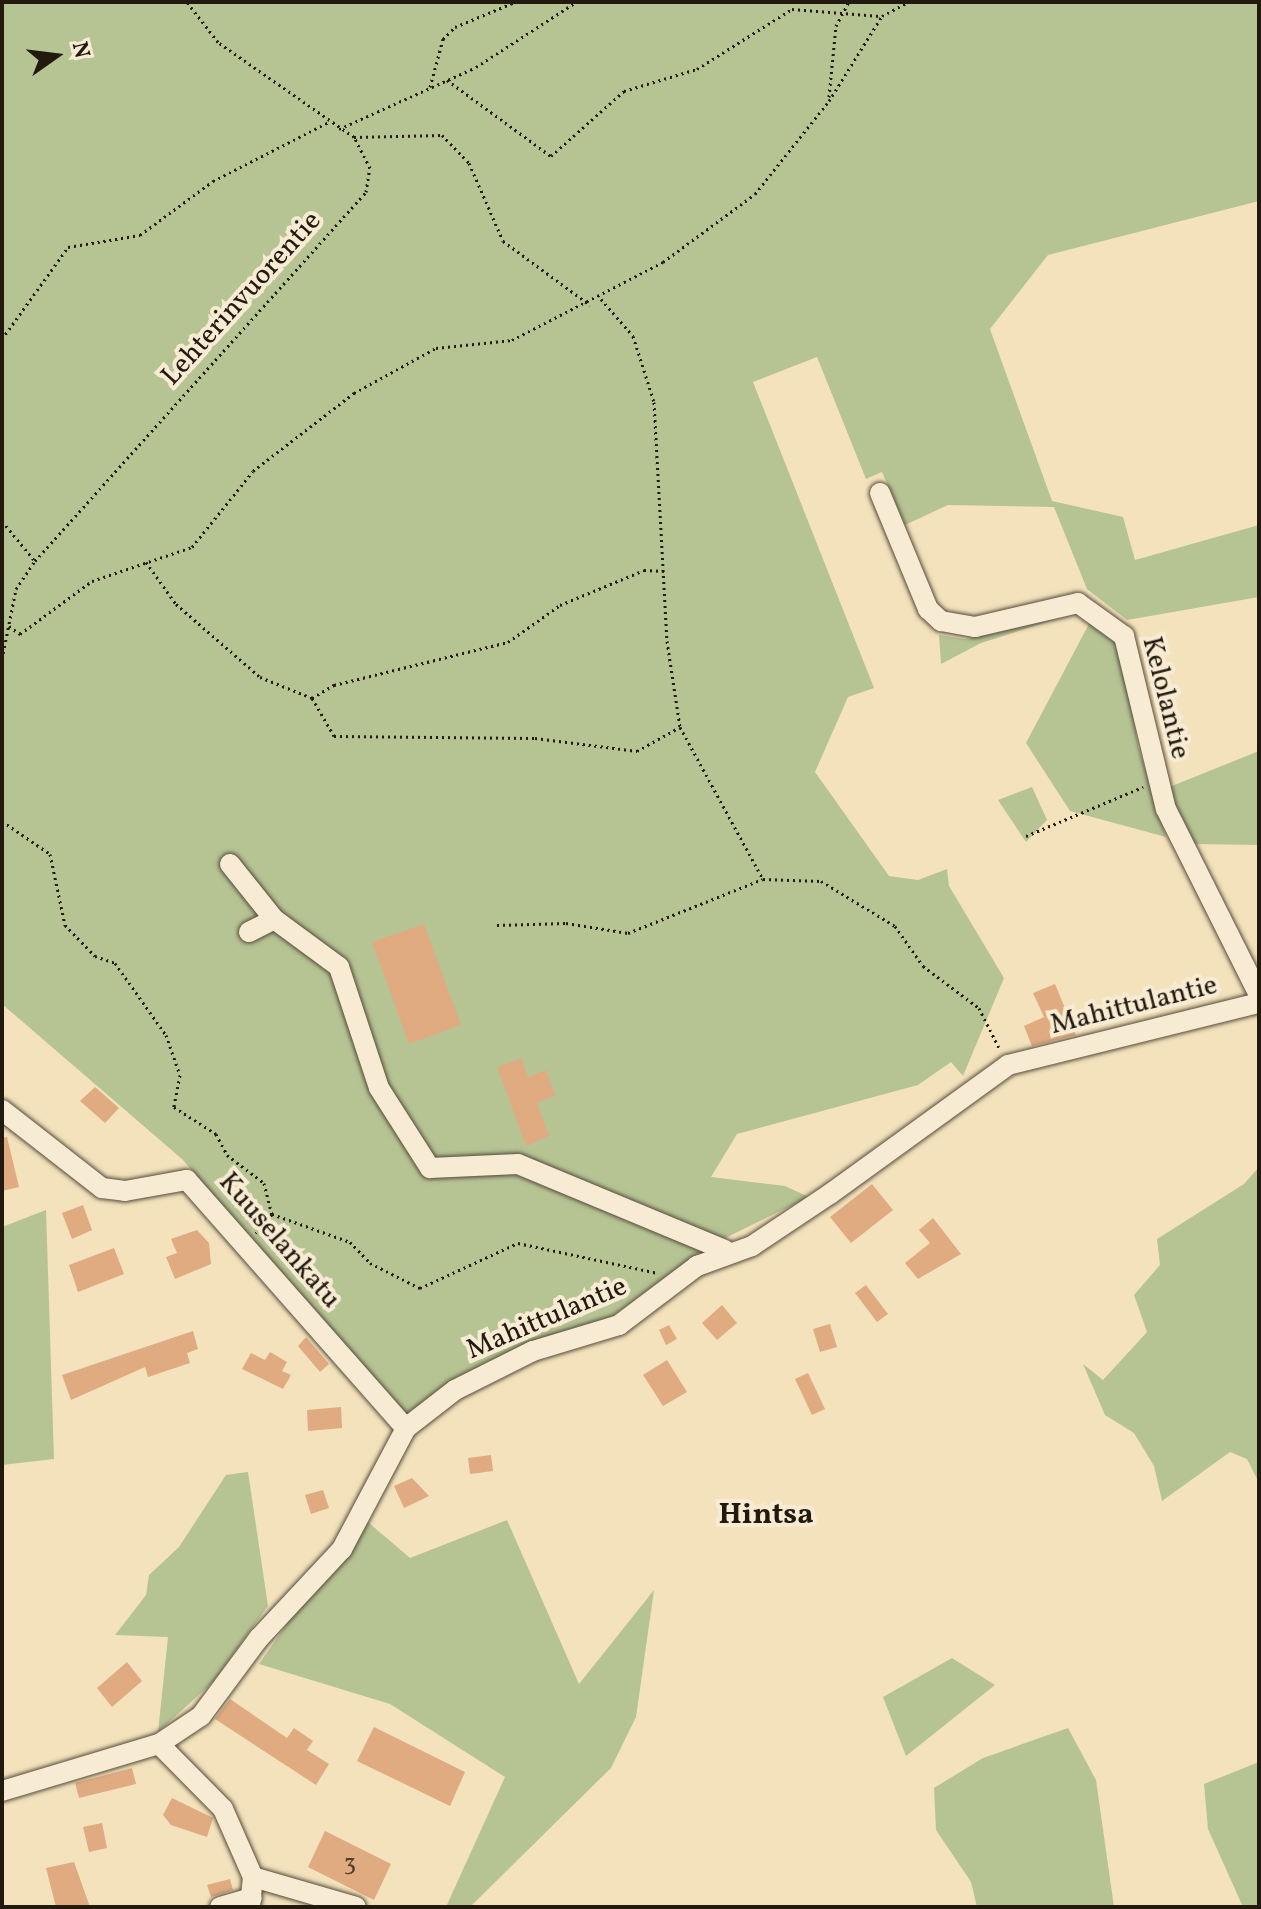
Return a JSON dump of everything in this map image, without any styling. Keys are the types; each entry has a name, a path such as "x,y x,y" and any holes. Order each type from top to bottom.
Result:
{"street":[{"name":"Kelolantie","path":"880,493 928,609 941,621 975,627 1078,603 1124,636 1157,780 1185,854 1259,995"},
{"path":"230,864 274,919 339,967 379,1088 430,1168 518,1164 725,1250"},
{"path":"249,932 274,919"},
{"name":"Mahittulantie","path":"2,1791 159,1744 201,1716 259,1638 342,1549 406,1428 497,1366 619,1325 725,1250 752,1246 1008,1065 1259,1003"},
{"name":"Kuuselankatu","path":"2,1110 102,1188 125,1191 187,1180 406,1428"},
{"path":"159,1744 208,1786 253,1877 251,1902 220,1907"},
{"path":"253,1877 356,1907"}],"path":[{"path":"187,2 218,42 354,137 442,135 469,163 503,241 590,305"},
{"path":"430,88 443,39 455,27 515,2"},
{"path":"339,129 447,80 576,2"},
{"path":"829,101 836,26 849,2"},
{"path":"9,626 20,634 92,581 192,547 253,471 354,393 436,348 512,340 590,305 755,194 829,101 882,16 908,2"},
{"path":"447,80 551,156 624,91 697,69 792,9 847,10 882,16"},
{"path":"2,339 68,247 140,235 213,181 329,122"},
{"name":"Lehterinvuorentie","path":"2,659 16,589 35,561 366,192 370,168 354,137"},
{"path":"601,299 633,336 654,402 664,571 680,727 763,879"},
{"path":"2,521 35,561"},
{"path":"146,562 176,604 260,677 312,698 334,736 535,738 637,751 680,727"},
{"path":"312,698 334,685 508,642 560,605 644,570 664,571"},
{"path":"2,680 2,760"},
{"path":"1026,836 1157,780"},
{"path":"2,821 50,854 65,925 95,956 115,963 166,1035 180,1075 174,1107 216,1134 227,1155 264,1183 272,1214"},
{"path":"497,925 566,923 628,933 763,879 821,881 895,926 923,966 979,1008 1008,1065"},
{"path":"246,1245 272,1214"},
{"path":"272,1214 350,1242 370,1263 420,1288 518,1243 664,1275"}],"green space":[{"path":"2,2 1259,2 1259,201 1048,255 990,329 1052,501 1123,517 1135,560 1259,525 1259,597 1127,620 1087,589 1054,507 948,505 905,525 882,472 866,479 817,357 753,382 874,688 848,697 815,772 889,876 918,880 947,869 949,886 1004,978 963,1076 951,1062 918,1085 737,1134 711,1177 785,1186 809,1197 703,1249 603,1323 487,1362 439,1390 408,1422 182,1159 2,1004"},
{"path":"1069,615 981,643 941,664 939,635 966,639"},
{"path":"1090,622 1122,649 1138,746 1166,837 1070,811 1026,743"},
{"path":"1259,751 1259,845 1195,844 1167,788"},
{"path":"1032,787 1047,820 1026,842 998,800"},
{"path":"1259,1167 1259,1483 1247,1459 1230,1452 1162,1501 1154,1466 1134,1433 1105,1415 1083,1364 1103,1380 1147,1332 1134,1295 1160,1265 1157,1239 1244,1184"},
{"path":"46,1210 54,1459 2,1465 2,1227"},
{"path":"248,1472 268,1606 213,1682 158,1732 168,1637 115,1635 146,1595 149,1575 179,1547 226,1475"},
{"path":"362,1517 410,1558 507,1520 579,1684 654,1590 636,1717 611,1768 470,1907 446,1907 505,1777 390,1704 259,1664"},
{"path":"952,1658 995,1685 906,1756 883,1697"},
{"path":"1068,1728 1096,1780 1114,1907 977,1907 971,1882 936,1830 934,1788 983,1758"},
{"path":"1259,1762 1259,1907 1243,1907 1208,1829 1204,1784"}],"building":[{"path":"424,924 461,1025 409,1044 372,942"},
{"path":"1055,984 1076,1035 1032,1046 1024,1026 1044,1017 1033,993"},
{"path":"521,1058 528,1077 546,1070 555,1095 537,1103 549,1136 526,1146 497,1067"},
{"path":"95,1087 119,1108 105,1123 80,1101"},
{"path":"7,1137 19,1187 2,1191 2,1138"},
{"path":"872,1184 893,1210 851,1243 830,1217"},
{"path":"83,1205 92,1230 72,1239 62,1213"},
{"path":"933,1218 961,1254 918,1279 905,1263 930,1243 919,1230"},
{"path":"197,1230 209,1243 211,1264 175,1279 166,1257 177,1253 171,1239"},
{"path":"114,1248 124,1274 78,1292 69,1265"},
{"path":"866,1285 888,1314 877,1322 855,1293"},
{"path":"722,1305 737,1323 717,1340 702,1323"},
{"path":"830,1324 837,1347 820,1352 813,1329"},
{"path":"669,1325 677,1339 666,1345 659,1330"},
{"path":"193,1331 198,1349 187,1353 190,1363 148,1377 145,1367 71,1400 62,1375"},
{"path":"306,1337 329,1364 320,1372 298,1346"},
{"path":"270,1352 287,1362 282,1371 291,1375 283,1389 242,1369 251,1353 265,1360"},
{"path":"667,1360 687,1392 663,1406 643,1375"},
{"path":"808,1373 825,1409 812,1415 795,1379"},
{"path":"341,1407 342,1428 308,1431 307,1410"},
{"path":"491,1455 493,1471 470,1474 468,1458"},
{"path":"412,1478 429,1496 404,1508 394,1486"},
{"path":"323,1490 329,1508 311,1514 305,1495"},
{"path":"127,1662 142,1681 112,1707 97,1688"},
{"path":"230,1699 287,1738 294,1728 313,1741 307,1750 329,1764 316,1785 215,1719"},
{"path":"374,1727 465,1772 450,1806 357,1761"},
{"path":"132,1768 136,1784 79,1798 75,1783"},
{"path":"172,1798 213,1818 207,1837 171,1825 163,1815"},
{"path":"102,1823 107,1848 89,1852 83,1827"},
{"path":"325,1831 391,1864 374,1900 308,1867"},
{"path":"74,1862 90,1907 56,1907 46,1868"},
{"path":"230,1879 233,1890 211,1897 207,1885"}],"district":[{"name":"Hintsa","path":"766,1515"}]}
